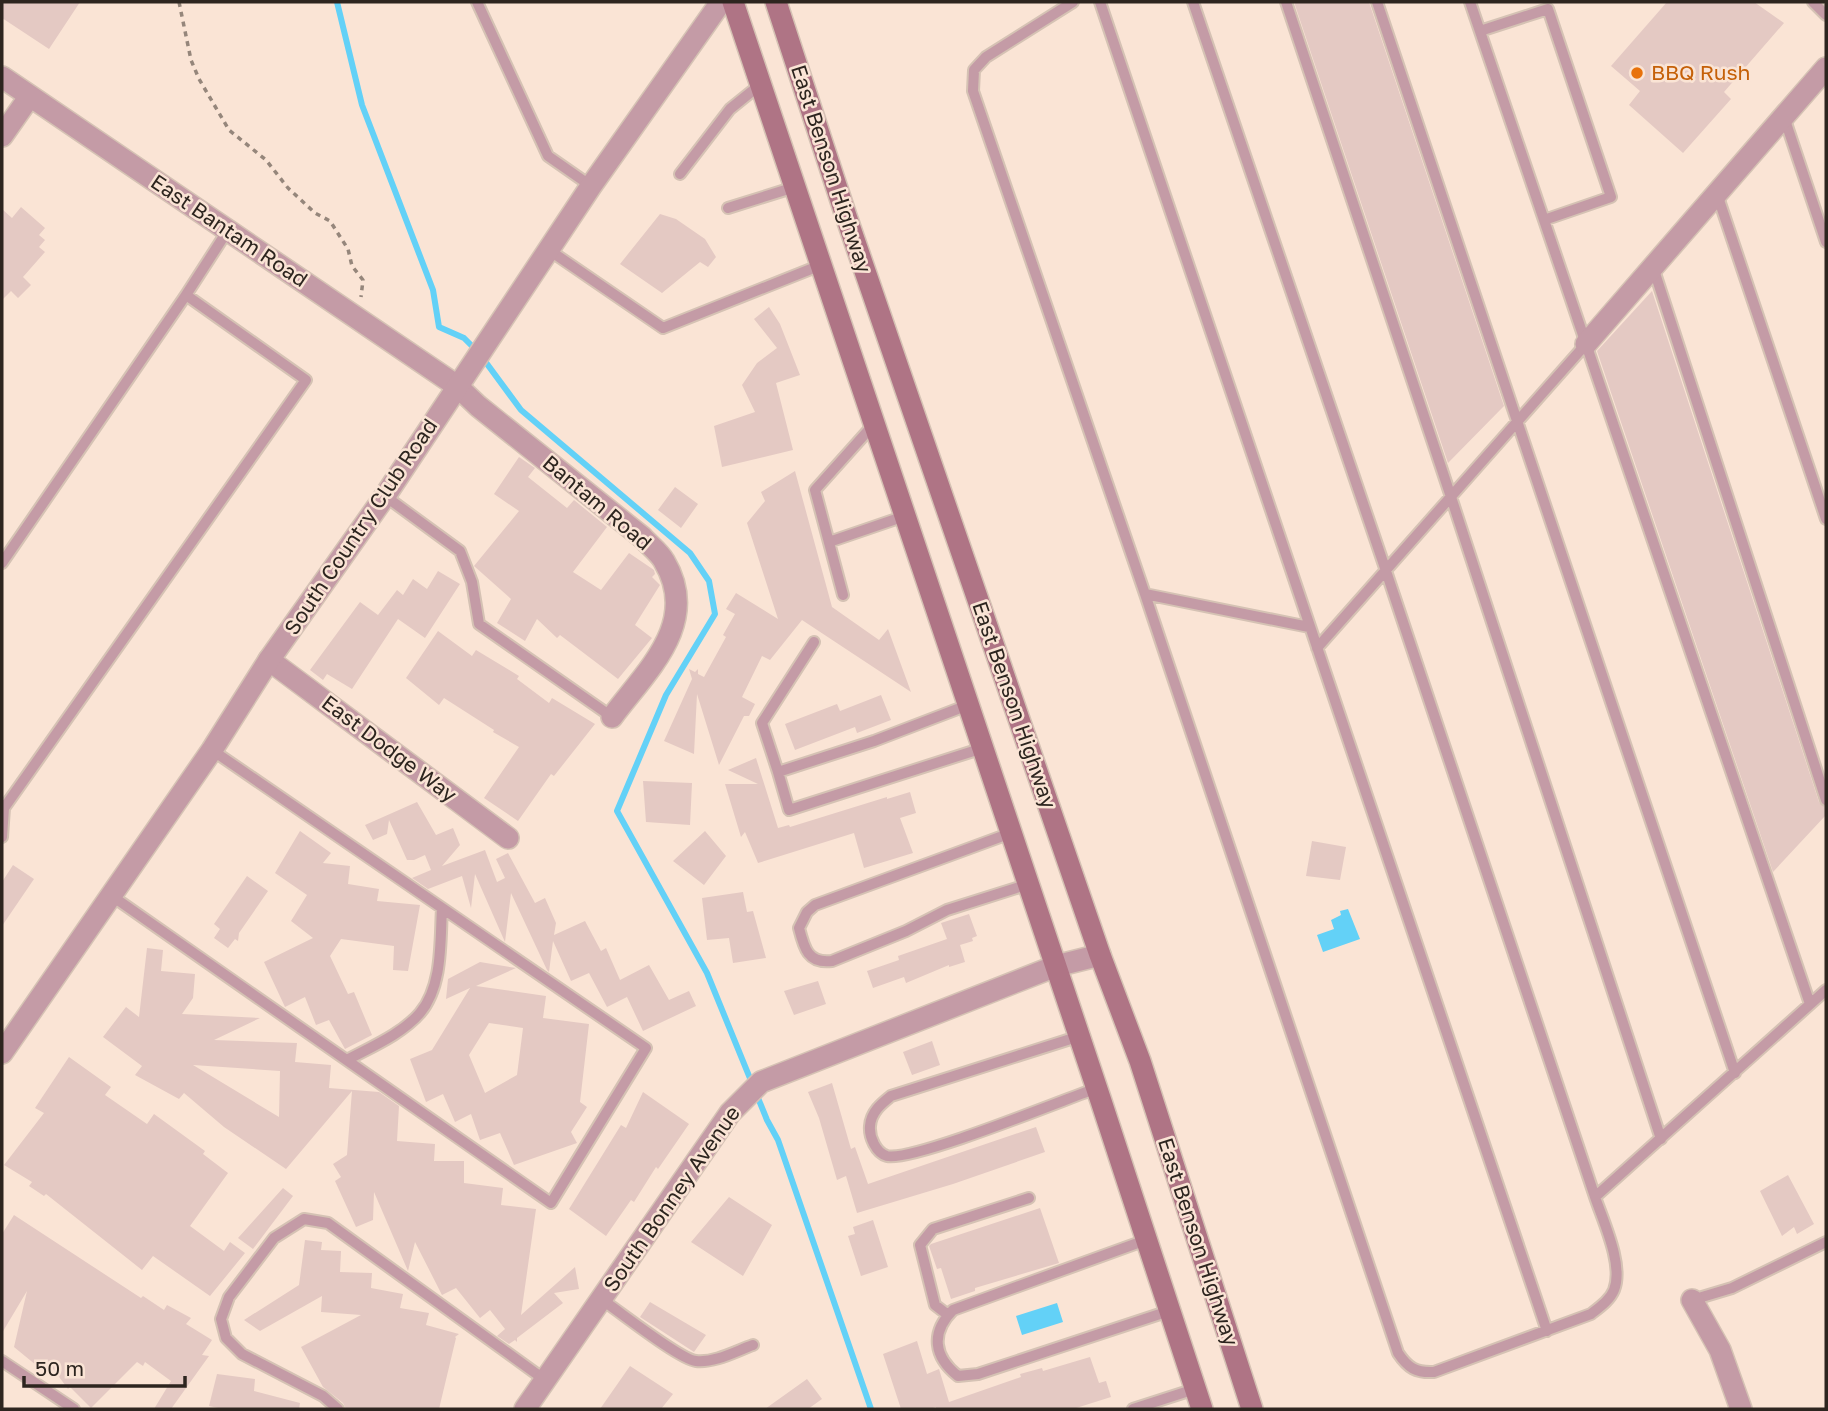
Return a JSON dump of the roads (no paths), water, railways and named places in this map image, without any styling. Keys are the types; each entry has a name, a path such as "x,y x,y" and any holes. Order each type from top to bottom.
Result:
{"main road":[{"name":"East Benson Highway","path":"733,2 1202,1409"},
{"name":"East Benson Highway","path":"776,2 855,243 1100,955 1140,1061 1252,1409"}],"street":[{"name":"South Country Club Road","path":"2,1054 212,750 269,660 385,496 591,186 721,2"},
{"path":"1586,344 1826,68"},
{"name":"East Bantam Road","path":"2,77 457,386"},
{"path":"2,136 30,96"},
{"name":"Bantam Road","path":"457,386 478,406 642,537 664,560 677,604 676,622 669,641 612,717"},
{"name":"East Dodge Way","path":"269,660 508,838"},
{"name":"South Bonney Avenue","path":"536,1405 545,1380 601,1298 730,1113 761,1082 1056,966 1100,955"},
{"path":"1692,1300 1720,1350 1741,1409"}],"lane":[{"path":"477,2 548,156 591,186"},
{"path":"1073,2 986,57 974,70 973,91 1145,594 1398,1353 1406,1366 1420,1373 1434,1371 1591,1314 1605,1304 1614,1289 1615,1260 1193,2"},
{"path":"1100,2 1547,1331"},
{"path":"1286,2 1661,1139"},
{"path":"1377,2 1735,1073"},
{"path":"1471,2 1810,1004"},
{"path":"1813,2 1826,15"},
{"path":"1480,31 1548,9 1611,197 1544,220"},
{"path":"680,174 730,109 761,84"},
{"path":"1784,117 1826,242"},
{"path":"728,208 795,187"},
{"path":"1717,194 1826,519"},
{"path":"2,563 228,230"},
{"path":"550,250 663,328 821,265"},
{"path":"1653,267 1826,800"},
{"path":"2,836 3,806 306,380 186,295"},
{"path":"1317,648 1586,344"},
{"path":"843,595 815,490 874,424"},
{"path":"385,496 460,551 472,582 479,624 612,717"},
{"path":"829,542 905,516"},
{"path":"1145,594 1309,626"},
{"path":"814,642 762,723 789,810 983,748"},
{"path":"778,772 874,741 968,705"},
{"path":"112,896 551,1203 646,1048 212,750"},
{"path":"1011,833 815,905 807,912 799,928 805,950 810,957 822,962 832,961 906,932 947,911 1028,884"},
{"path":"347,1060 395,1033 421,1013 435,984 442,908"},
{"path":"1595,1198 1826,990"},
{"path":"1080,1037 891,1096 872,1115 869,1129 875,1146 885,1155 899,1156 950,1141 1097,1088"},
{"path":"948,1315 935,1306 920,1245 933,1229 1029,1198"},
{"path":"338,1409 323,1396 242,1354 226,1338 220,1319 229,1297 274,1238 304,1219 328,1223 545,1380"},
{"path":"1146,1240 953,1310 940,1329 938,1349 945,1365 958,1376 978,1374 1169,1311"},
{"path":"1692,1300 1732,1288 1826,1242"},
{"path":"601,1298 680,1354 696,1361 716,1359 753,1345"},
{"path":"2,1361 74,1409"},
{"path":"1132,1409 1195,1389"}],"water":[{"path":"1348,909 1360,939 1323,952 1317,935 1334,929 1331,920 1341,915 1340,911"},
{"path":"1057,1303 1063,1322 1022,1335 1016,1316"}],"waterway":[{"path":"337,2 362,105 433,290 439,327 464,338 479,353 521,410 690,553 709,581 715,614 666,695 617,811 707,973 767,1120 778,1140 871,1409"}],"place":[{"name":"BBQ Rush","path":"1637,73"}]}
